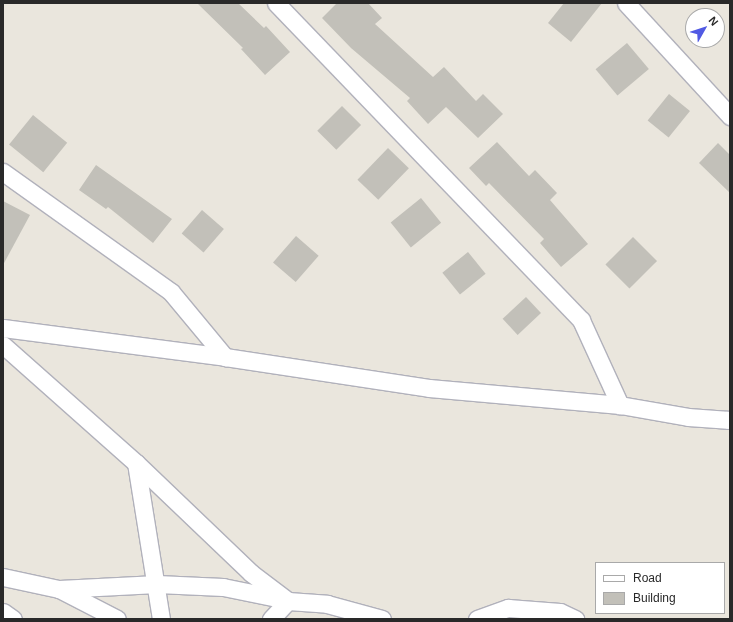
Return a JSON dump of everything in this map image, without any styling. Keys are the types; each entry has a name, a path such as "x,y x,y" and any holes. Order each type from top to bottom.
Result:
{"street":[{"path":"276,3 581,320 620,405"},
{"path":"626,3 730,116"},
{"path":"3,172 171,292 225,357"},
{"path":"3,328 225,357 429,388 620,405 688,417 730,420"},
{"path":"3,345 136,463 250,573 288,601"},
{"path":"136,463 158,584 162,619"},
{"path":"3,577 59,588 158,584 222,587 259,592 288,601 327,604 367,617 382,619"},
{"path":"59,588 117,619"},
{"path":"271,619 288,601"},
{"path":"477,619 508,608 560,612 575,619"},
{"path":"3,612 12,619"}],"building":[{"path":"197,3 238,3 264,28 266,26 290,52 265,75 241,49 243,48"},
{"path":"337,3 368,3 382,18 375,24 433,77 444,67 476,101 483,94 503,114 478,138 446,107 428,124 407,101 410,98 351,48 322,18"},
{"path":"564,3 602,3 571,42 548,23"},
{"path":"627,43 649,69 617,95 596,69"},
{"path":"669,94 690,111 669,137 648,120"},
{"path":"342,106 361,125 336,150 317,131"},
{"path":"33,115 67,143 43,172 9,145"},
{"path":"497,142 529,176 535,170 557,193 550,200 588,244 561,267 540,243 544,239 489,183 486,186 469,168"},
{"path":"718,143 730,155 730,193 699,163"},
{"path":"388,148 409,168 378,200 357,180"},
{"path":"96,165 172,219 153,243 108,207 106,209 79,190"},
{"path":"421,198 441,223 411,247 391,223"},
{"path":"3,201 30,215 3,265"},
{"path":"202,210 224,229 204,252 182,233"},
{"path":"296,236 319,256 296,282 273,262"},
{"path":"633,237 657,261 629,289 605,265"},
{"path":"468,252 486,274 460,295 442,273"},
{"path":"526,297 541,313 518,335 503,319"}]}
